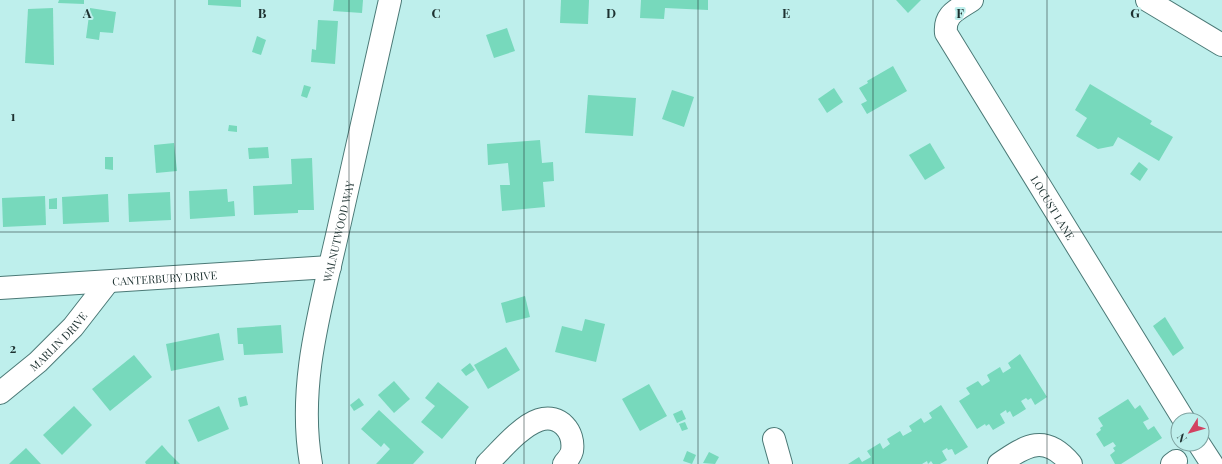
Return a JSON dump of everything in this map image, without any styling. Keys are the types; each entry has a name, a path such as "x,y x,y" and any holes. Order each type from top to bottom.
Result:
{"street":[{"name":"WALNUTWOOD WAY","path":"311,464 307,440 306,411 309,371 330,267 390,0"},
{"name":"LOCUST LANE","path":"972,0 950,15 945,24 946,33 1179,412"},
{"path":"1147,0 1222,44"},
{"name":"CANTERBURY DRIVE","path":"0,288 330,267"},
{"name":"MARLIN DRIVE","path":"0,393 38,362 73,327 108,282"},
{"path":"487,464 507,443 528,426 539,420 551,419 563,423 572,436 572,453 564,464"},
{"path":"774,440 780,464"},
{"path":"999,464 1023,448 1039,444 1061,453 1071,464"},
{"path":"1204,452 1212,464"}],"building":[{"path":"59,0 84,0 84,4 58,3"},
{"path":"208,0 241,0 241,7 208,5"},
{"path":"334,0 363,0 362,13 333,11"},
{"path":"561,0 589,0 588,24 560,23"},
{"path":"641,0 708,0 708,10 665,8 664,19 640,18"},
{"path":"896,0 921,0 908,13"},
{"path":"53,8 54,65 25,63 28,9"},
{"path":"90,8 116,12 113,33 100,32 99,40 86,38"},
{"path":"318,20 338,21 335,64 311,62 312,49 316,50"},
{"path":"507,28 515,51 494,58 486,35"},
{"path":"257,36 266,40 261,55 252,52"},
{"path":"893,66 907,91 867,114 861,104 867,101 859,88 868,83 867,81"},
{"path":"1090,84 1152,121 1150,124 1173,137 1159,161 1118,137 1113,146 1098,149 1076,136 1087,118 1075,110"},
{"path":"304,85 311,87 307,98 301,96"},
{"path":"834,88 843,102 827,113 818,99"},
{"path":"672,90 694,97 684,127 662,119"},
{"path":"588,95 636,98 633,136 585,133"},
{"path":"229,125 237,126 237,132 228,131"},
{"path":"540,140 542,163 553,162 554,181 543,182 545,207 502,211 500,185 510,185 508,163 488,165 487,144"},
{"path":"174,143 177,171 156,173 154,145"},
{"path":"930,143 945,168 925,180 909,155"},
{"path":"268,147 269,158 249,159 248,148"},
{"path":"105,157 113,157 113,170 105,169"},
{"path":"312,158 314,210 298,210 298,213 254,215 253,186 292,184 291,159"},
{"path":"1139,162 1148,169 1140,181 1130,174"},
{"path":"227,189 228,202 234,201 235,216 190,219 189,191"},
{"path":"170,192 171,220 129,222 128,194"},
{"path":"108,194 109,222 63,224 62,197"},
{"path":"45,196 46,225 3,227 2,198"},
{"path":"57,198 57,209 49,209 49,199"},
{"path":"525,296 530,317 506,323 501,303"},
{"path":"1165,317 1184,348 1173,356 1153,326"},
{"path":"585,319 605,324 596,362 555,352 562,326 582,331"},
{"path":"281,325 283,353 244,355 243,344 238,344 237,328"},
{"path":"219,333 224,360 171,371 166,344"},
{"path":"506,347 520,370 488,389 474,365"},
{"path":"1020,354 1047,397 1035,405 1031,398 1028,400 1026,398 1021,401 1026,409 1013,417 1010,411 1007,413 1006,410 1000,414 1005,423 993,430 989,424 986,426 985,424 977,429 959,401 970,394 966,388 978,381 982,386 990,381 987,375 1000,367 1003,373 1011,368 1008,363"},
{"path":"134,355 152,377 110,411 92,389"},
{"path":"470,363 475,370 466,376 461,370"},
{"path":"394,381 410,399 394,413 378,395"},
{"path":"438,382 469,407 442,439 421,422 435,406 425,398"},
{"path":"649,384 667,416 640,431 622,399"},
{"path":"246,396 248,405 240,407 238,398"},
{"path":"359,398 364,405 354,411 350,405"},
{"path":"1128,399 1135,409 1140,405 1149,419 1143,422 1148,430 1154,426 1162,438 1121,464 1115,464 1110,455 1115,451 1113,448 1116,446 1113,442 1104,447 1096,434 1103,426 1098,418"},
{"path":"941,405 968,447 955,455 952,449 948,450 947,448 942,451 947,460 940,464 933,464 931,461 928,464 927,461 922,464 848,464 859,457 862,462 871,457 867,451 880,443 883,449 890,444 887,439 900,431 903,436 912,431 909,426 921,418 924,423 932,418 929,413"},
{"path":"74,406 92,425 62,455 43,435"},
{"path":"219,406 229,429 198,442 188,420"},
{"path":"379,410 424,452 413,464 376,464 390,449 384,443 381,447 361,429"},
{"path":"682,410 686,419 677,423 673,414"},
{"path":"685,422 688,429 682,431 679,424"},
{"path":"162,445 180,464 146,464 145,462"},
{"path":"26,448 41,464 9,464 12,461"},
{"path":"687,451 696,455 692,464 683,461"},
{"path":"709,452 719,457 715,464 703,463"}]}
